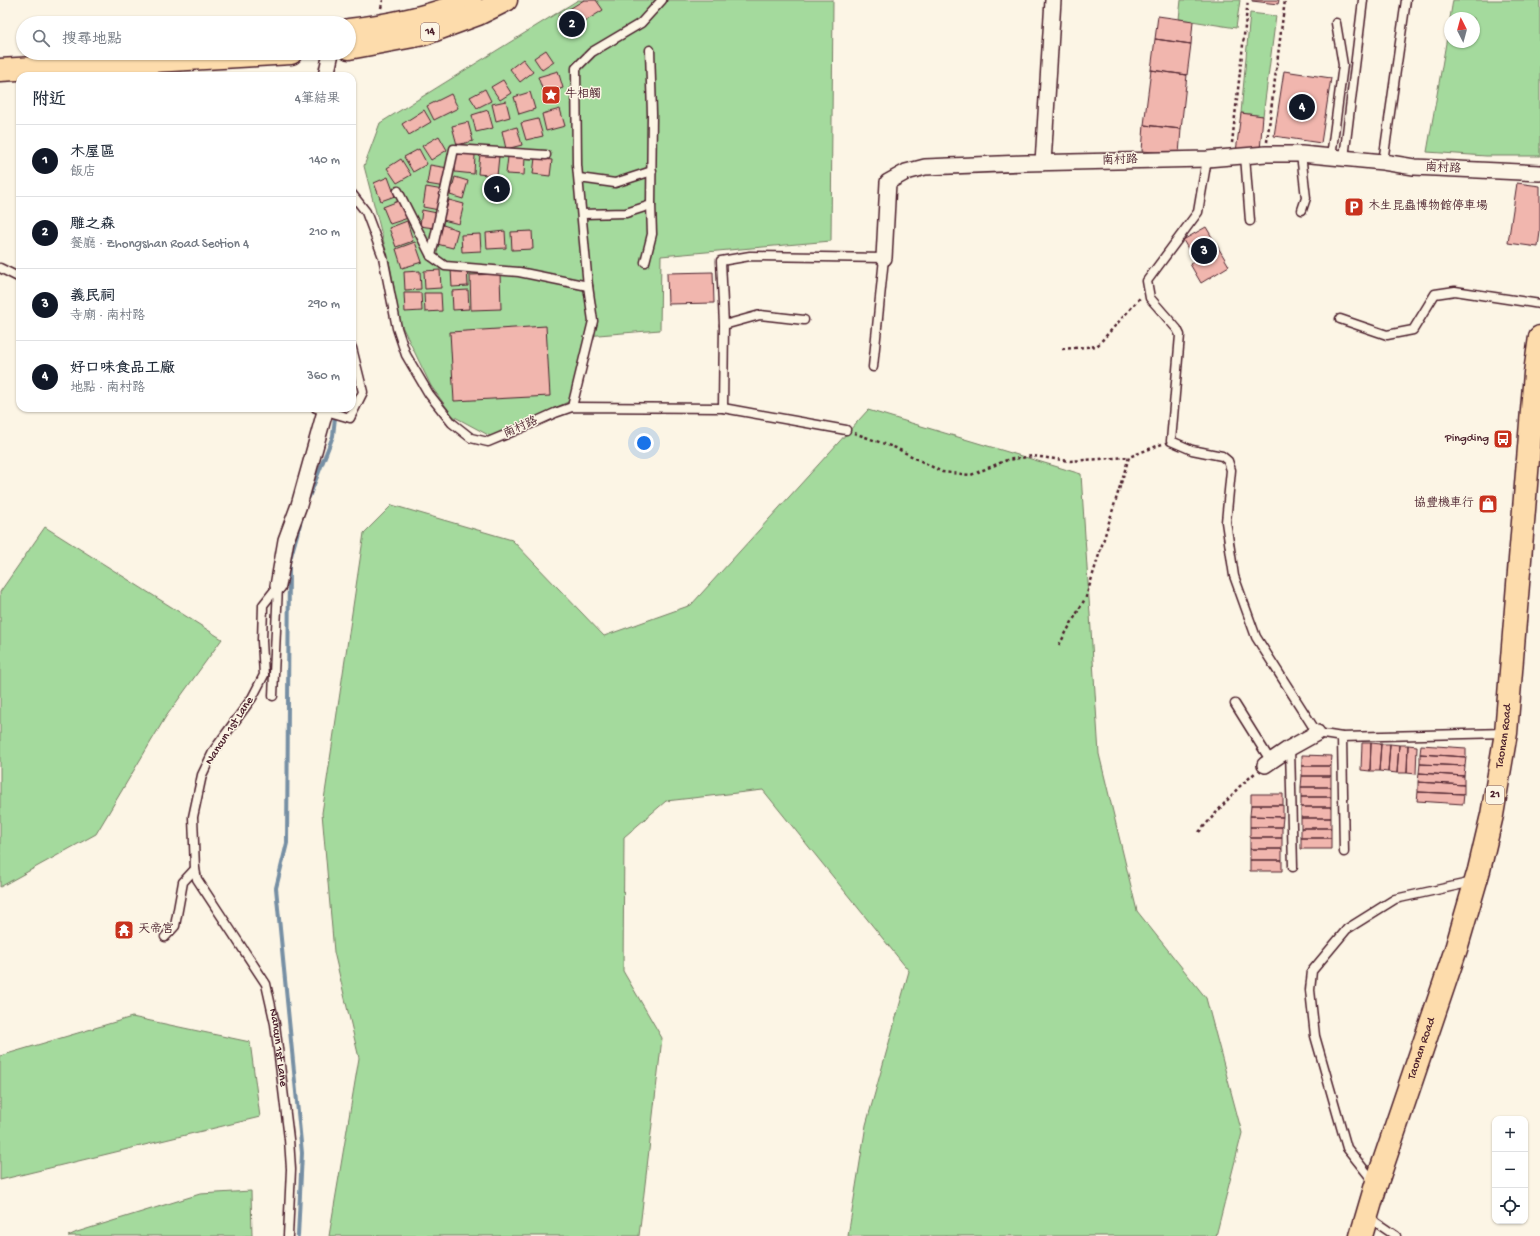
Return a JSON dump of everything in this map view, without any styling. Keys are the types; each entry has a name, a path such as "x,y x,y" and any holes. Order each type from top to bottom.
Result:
{"main road":[{"name":"14","path":"356,29 378,27 414,19 453,8 470,0"},
{"name":"14","path":"356,47 424,34 478,14 506,0"},
{"path":"0,55 16,54"},
{"path":"0,70 171,60"},
{"name":"Taonan Road","path":"1364,1226 1376,1185 1456,949 1476,881 1492,815 1506,733 1534,380 1540,337"}],"street":[{"path":"1043,163 1054,63 1054,0"},
{"path":"327,72 329,60"},
{"name":"南村路","path":"884,258 888,182 906,172 925,167 1207,159 1266,154 1301,154 1338,157 1374,164 1540,173"},
{"name":"Nancun 1st Lane","path":"278,586 286,540 299,505 322,412"},
{"path":"1268,762 1317,733"}],"lane":[{"path":"572,407 593,321 588,286 579,178 576,68 592,52 641,24 662,0"},
{"path":"1338,157 1363,0"},
{"path":"1374,164 1406,0"},
{"path":"1336,23 1343,65 1338,157"},
{"path":"645,262 652,234 652,114 650,50"},
{"path":"432,256 454,149 546,155"},
{"path":"1301,154 1306,198 1302,210"},
{"path":"1238,157 1250,221"},
{"path":"1207,159 1198,212 1147,281 1150,298 1177,329 1180,335 1170,441 1192,450 1222,456 1228,461 1231,470 1226,522 1234,576 1256,637 1317,733 1342,737 1506,733"},
{"path":"579,178 615,183 652,171"},
{"path":"398,191 432,256 445,266 519,272 588,286"},
{"name":"南村路","path":"356,199 366,212 383,257 397,328 406,355 428,394 452,424 471,438 488,442 554,413 572,407 723,408 846,430"},
{"path":"582,214 626,213 651,206"},
{"path":"723,408 724,325 720,261 750,256 884,258"},
{"name":"南村路","path":"873,367 884,258"},
{"path":"0,268 16,276"},
{"path":"1340,319 1387,335 1413,330 1435,294 1455,291 1540,304"},
{"path":"724,325 760,315 804,320"},
{"path":"356,364 363,392 356,406"},
{"path":"332,412 350,418 353,412"},
{"path":"272,696 278,586"},
{"name":"Nancun 1st Lane","path":"278,586 263,605 262,642 264,675 252,698 214,750 202,775 193,817 195,869 197,879 266,984 275,1024 289,1139 291,1169 288,1236"},
{"path":"1235,704 1268,762"},
{"path":"1342,737 1344,852"},
{"path":"1290,748 1293,867"},
{"path":"165,937 175,926 183,882 195,869"},
{"path":"1376,1185 1347,1148 1315,1036 1310,990 1312,972 1347,929 1395,899 1476,881"},
{"path":"1364,1226 1396,1236"}],"path":[{"path":"1238,157 1248,0"},
{"path":"1266,154 1285,0"},
{"path":"1062,349 1097,346 1148,290"},
{"path":"846,430 896,448 942,472 971,475 1007,460 1033,456 1070,461 1129,457 1170,441"},
{"path":"1059,645 1086,597 1129,457"},
{"path":"1199,832 1239,787 1268,762"}],"green space":[{"path":"578,0 833,0 831,241 661,256 660,330 586,336 570,401 492,437 453,416 431,386 400,322 391,270 364,166 380,123"},
{"path":"1181,0 1240,0 1236,28 1179,19"},
{"path":"1453,0 1540,0 1540,156 1486,156 1427,152 1445,48 1480,48 1480,12 1451,12"},
{"path":"1250,13 1276,16 1263,116 1241,113"},
{"path":"868,410 1081,474 1099,754 1137,911 1206,998 1242,1133 1216,1236 848,1236 866,1125 909,971 763,790 666,801 624,837 623,971 662,1038 639,1236 329,1236 359,1058 334,952 322,813 364,533 392,505 512,540 604,636 691,605"},
{"path":"45,527 222,639 165,718 96,834 0,887 0,592"},
{"path":"132,1017 250,1042 260,1117 0,1180 0,1056"},
{"path":"251,1191 252,1236 68,1236 200,1194"}],"building":[{"path":"584,0 596,0 603,10 568,32 558,16"},
{"path":"1252,0 1279,0 1278,4"},
{"path":"1158,16 1193,21 1191,44 1155,39"},
{"path":"1155,39 1191,44 1187,75 1151,70"},
{"path":"546,50 554,62 542,70 534,58"},
{"path":"523,59 533,72 520,82 510,69"},
{"path":"1151,70 1187,75 1181,129 1144,125"},
{"path":"558,71 563,88 544,94 538,77"},
{"path":"1284,71 1331,78 1321,143 1274,136"},
{"path":"503,80 511,93 500,100 491,87"},
{"path":"485,89 491,101 477,108 470,97"},
{"path":"530,92 535,109 519,114 514,97"},
{"path":"451,94 458,108 434,120 427,106"},
{"path":"506,101 510,117 496,121 492,104"},
{"path":"560,109 565,126 546,131 542,114"},
{"path":"424,110 431,122 409,135 402,124"},
{"path":"488,110 493,128 476,132 472,115"},
{"path":"1241,113 1263,116 1260,150 1236,152"},
{"path":"538,119 543,136 526,140 521,123"},
{"path":"468,122 473,141 457,145 452,126"},
{"path":"1144,125 1181,129 1179,154 1142,151"},
{"path":"517,127 522,145 506,149 502,131"},
{"path":"439,136 447,150 431,160 422,146"},
{"path":"419,149 427,164 413,172 404,157"},
{"path":"456,153 475,155 474,174 455,172"},
{"path":"480,154 499,156 497,176 478,174"},
{"path":"508,157 525,158 524,175 506,174"},
{"path":"535,158 552,160 550,176 533,174"},
{"path":"401,159 411,175 397,183 387,168"},
{"path":"430,165 448,168 445,187 427,184"},
{"path":"388,177 395,196 381,201 374,183"},
{"path":"455,177 468,181 463,199 450,195"},
{"path":"1517,183 1540,186 1540,232 1538,247 1508,243"},
{"path":"426,187 443,190 439,210 423,207"},
{"path":"401,200 408,218 390,224 383,207"},
{"path":"449,200 464,204 459,224 443,220"},
{"path":"422,210 437,213 434,228 420,226"},
{"path":"407,221 413,241 396,247 389,228"},
{"path":"443,225 458,230 453,248 437,244"},
{"path":"1206,227 1229,266 1201,283 1190,264 1195,261 1183,240"},
{"path":"505,231 506,248 487,249 486,233"},
{"path":"532,231 533,249 512,250 511,232"},
{"path":"480,234 481,251 462,252 461,235"},
{"path":"415,242 422,262 402,268 396,249"},
{"path":"467,268 468,286 452,287 451,269"},
{"path":"440,270 441,288 425,289 424,271"},
{"path":"420,271 421,289 405,290 404,272"},
{"path":"713,272 714,303 668,304 667,273"},
{"path":"500,274 501,309 471,310 470,275"},
{"path":"468,290 469,309 453,310 452,291"},
{"path":"404,293 421,293 422,311 405,312"},
{"path":"424,293 441,293 442,311 425,312"},
{"path":"546,326 550,396 454,401 450,332"},
{"path":"1362,743 1371,743 1370,771 1361,770"},
{"path":"1371,743 1381,744 1379,771 1370,771"},
{"path":"1381,744 1390,744 1388,772 1379,771"},
{"path":"1390,744 1399,745 1397,773 1388,772"},
{"path":"1399,745 1408,745 1407,773 1397,773"},
{"path":"1408,745 1417,746 1416,774 1407,773"},
{"path":"1421,745 1466,748 1466,757 1420,754"},
{"path":"1420,754 1466,757 1465,766 1420,764"},
{"path":"1302,755 1332,756 1331,766 1302,766"},
{"path":"1420,764 1465,766 1464,776 1419,773"},
{"path":"1302,766 1331,766 1331,776 1302,776"},
{"path":"1419,773 1464,776 1464,785 1418,782"},
{"path":"1302,776 1331,776 1331,787 1301,787"},
{"path":"1418,782 1464,785 1464,794 1418,792"},
{"path":"1301,787 1331,787 1331,797 1301,797"},
{"path":"1418,792 1464,794 1463,804 1417,801"},
{"path":"1251,794 1283,794 1283,805 1251,805"},
{"path":"1301,797 1331,797 1331,807 1301,807"},
{"path":"1251,805 1283,805 1283,817 1250,816"},
{"path":"1301,807 1331,807 1331,818 1301,818"},
{"path":"1250,816 1283,817 1282,827 1250,827"},
{"path":"1301,818 1331,818 1331,828 1301,828"},
{"path":"1250,827 1282,827 1282,838 1250,838"},
{"path":"1301,828 1331,828 1331,838 1301,838"},
{"path":"1250,838 1282,838 1282,849 1250,849"},
{"path":"1301,838 1331,838 1331,849 1301,849"},
{"path":"1250,849 1282,849 1282,860 1250,860"},
{"path":"1250,860 1282,860 1282,871 1250,871"}],"waterway":[{"path":"309,497 333,436 336,412"},
{"path":"298,1236 302,1153 276,888 287,843 289,563 302,517"}],"place":[{"name":"雕之森","path":"572,24"},
{"name":"牛相觸","path":"551,95"},
{"name":"好口味食品工廠","path":"1302,107"},
{"name":"木屋區","path":"497,189"},
{"name":"木生昆蟲博物館停車場","path":"1354,207"},
{"name":"義民祠","path":"1204,251"},
{"name":"Pingding","path":"1503,439"},
{"name":"協豐機車行","path":"1488,504"},
{"name":"天帝宮","path":"124,930"}]}
